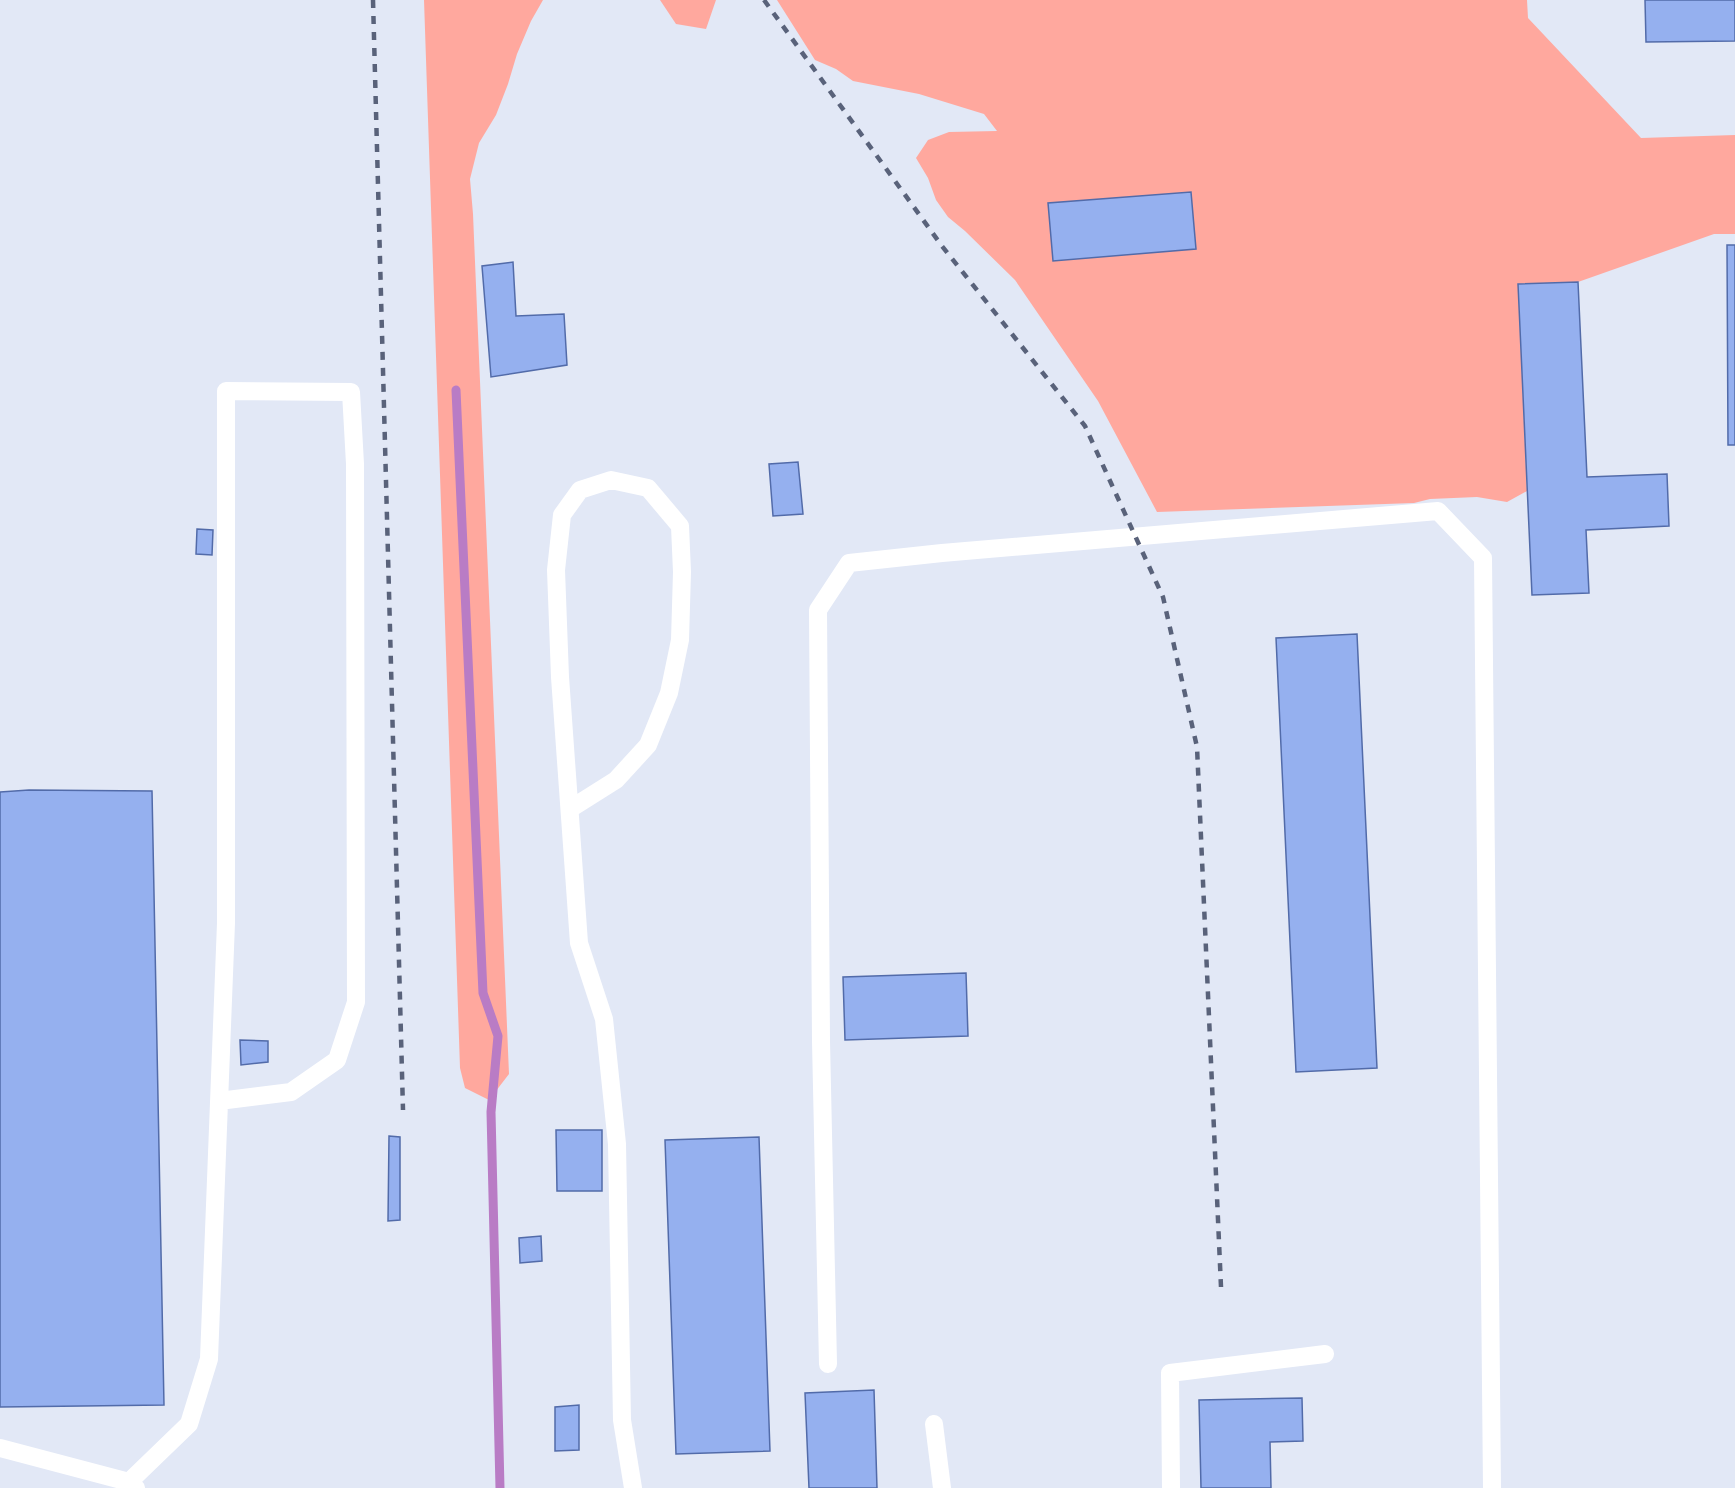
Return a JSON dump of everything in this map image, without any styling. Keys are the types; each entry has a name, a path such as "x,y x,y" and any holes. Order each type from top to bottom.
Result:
{"lane":[{"path":"0,1448 133,1485 189,1424 209,1359 219,1101 226,923 226,391 351,392 355,464 356,1002 336,1060 291,1092 219,1101"},
{"path":"570,809 616,780 648,745 669,693 680,639 682,573 680,526 648,488 611,480 580,490 561,515 556,570 560,677 579,943 604,1019 617,1144 622,1420 633,1488"},
{"path":"828,1364 820,1041 818,610 849,563 1438,511 1483,558 1492,1488"},
{"path":"1171,1488 1170,1373 1325,1354"},
{"path":"934,1424 942,1488"}],"shaded area":[{"path":"424,0 543,0 517,54 496,115 479,143 470,179 509,1074 489,1100 465,1088 460,1068"},
{"path":"660,0 716,0 706,29 676,24"},
{"path":"777,0 1527,0 1528,18 1641,138 1735,135 1735,234 1714,234 1578,282 1518,284 1527,491 1507,502 1477,497 1430,499 1414,503 1157,512 1098,401 1015,280 948,217 936,200 928,178 916,158 928,140 949,132 997,131 984,114 919,94 853,81 836,69 815,60"}],"building":[{"path":"1645,0 1735,0 1735,41 1646,42"},
{"path":"1191,192 1196,249 1053,261 1048,203"},
{"path":"1727,245 1735,245 1735,445 1728,445"},
{"path":"513,262 516,316 564,314 567,365 491,377 482,266"},
{"path":"1578,282 1587,477 1667,474 1669,526 1586,530 1589,593 1532,595 1518,284"},
{"path":"798,462 803,514 773,516 769,464"},
{"path":"197,529 213,530 212,555 196,554"},
{"path":"1357,634 1377,1068 1296,1072 1276,638"},
{"path":"29,790 152,791 164,1405 0,1407 0,792"},
{"path":"966,973 968,1036 845,1040 843,977"},
{"path":"240,1040 268,1041 268,1062 241,1065"},
{"path":"556,1130 602,1130 602,1191 557,1191"},
{"path":"389,1136 400,1137 400,1220 388,1221"},
{"path":"759,1137 770,1451 676,1454 665,1140"},
{"path":"541,1236 542,1261 520,1263 519,1238"},
{"path":"874,1390 877,1488 809,1488 805,1393"},
{"path":"1302,1398 1303,1441 1270,1442 1271,1488 1201,1488 1199,1400"},
{"path":"579,1405 579,1450 555,1451 555,1407"}],"waterway":[{"path":"456,390 483,993 498,1036 491,1112 500,1488"}],"railway":[{"path":"373,0 403,1110"},
{"path":"764,0 942,246 1085,426 1163,597 1197,747 1221,1287"}]}
